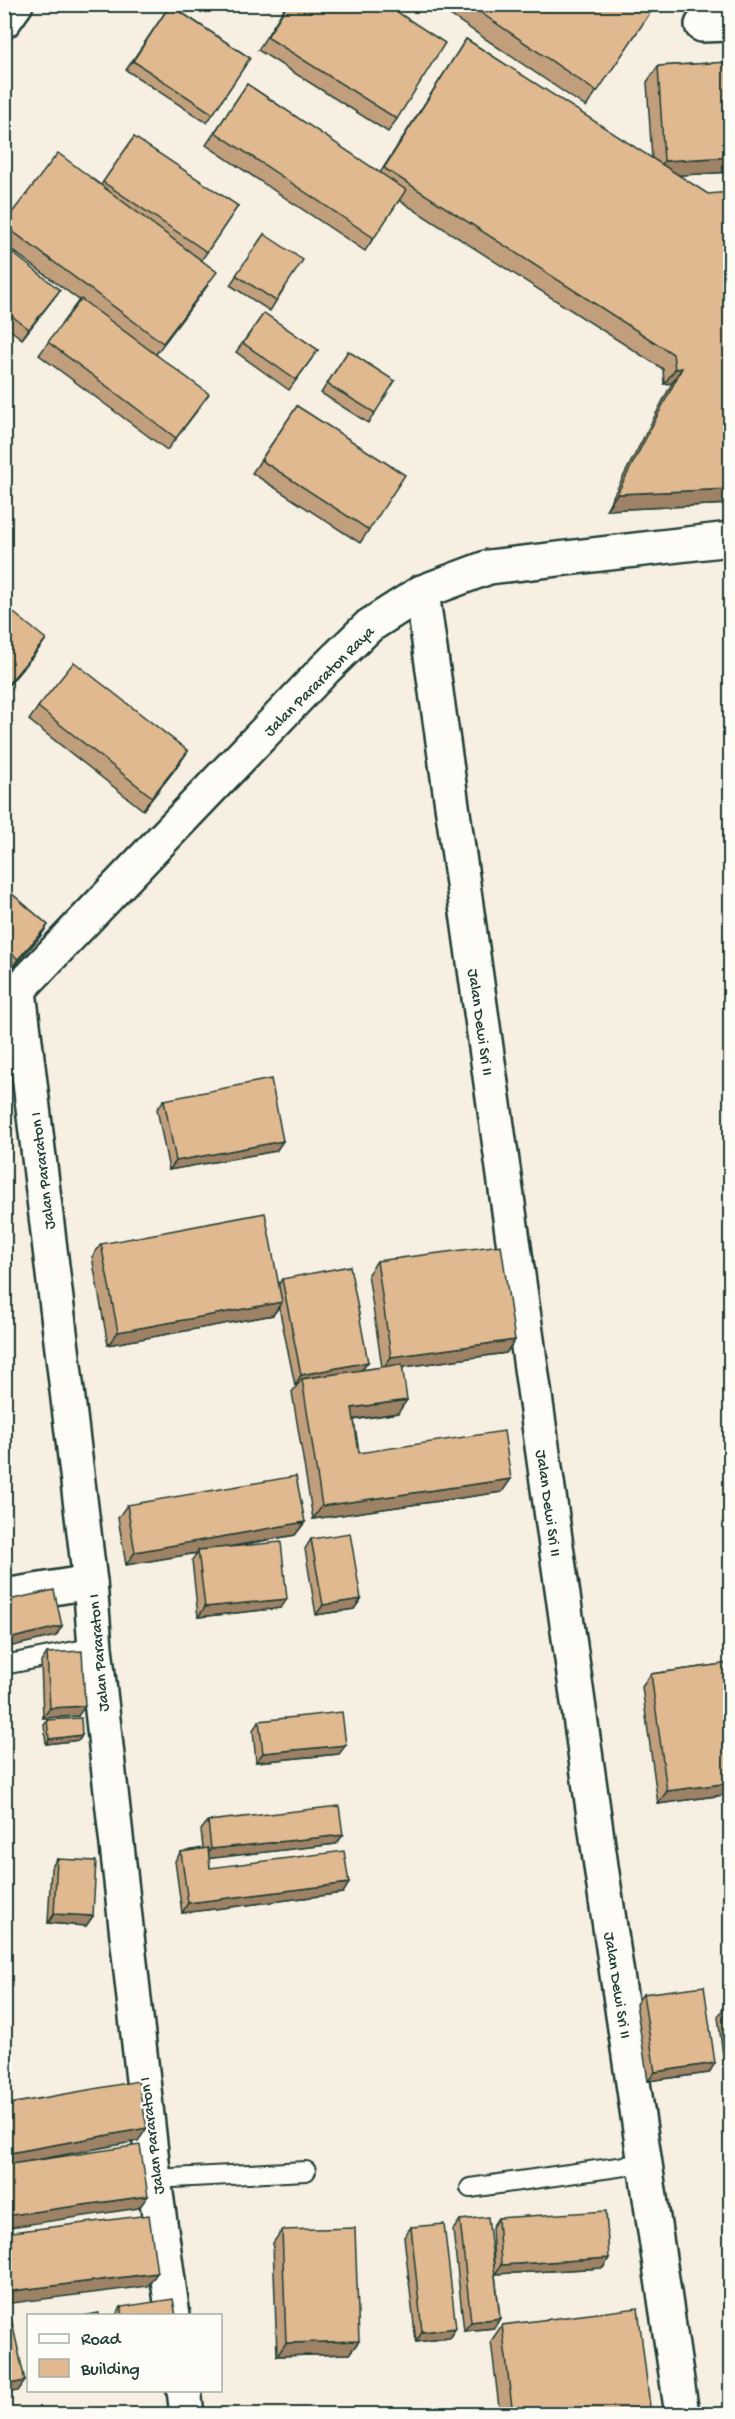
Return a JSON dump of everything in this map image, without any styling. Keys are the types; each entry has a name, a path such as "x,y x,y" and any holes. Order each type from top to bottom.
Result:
{"street":[{"path":"4,21 16,4"},
{"name":"Jalan Pararaton Raya","path":"12,998 325,669 369,626 422,592 489,567 730,539"},
{"name":"Jalan Dewi Sri II","path":"422,592 602,1873 682,2415"},
{"name":"Jalan Pararaton I","path":"12,998 90,1582 95,1647 154,2179 173,2314"},
{"path":"4,1596 90,1582"},
{"path":"184,2392 187,2415"}],"lane":[{"path":"4,1665 95,1647"},
{"path":"470,2188 646,2163"},
{"path":"154,2179 306,2171"}],"building":[{"path":"288,4 385,4 445,43 397,119 267,37"},
{"path":"468,4 656,4 597,92"},
{"path":"170,5 250,58 213,114 133,61"},
{"path":"466,39 708,194 730,192 730,489 617,494 682,368 675,369 673,354 384,168"},
{"path":"730,62 730,157 664,161 658,66"},
{"path":"247,84 406,190 374,238 215,132"},
{"path":"134,137 238,206 207,252 103,182"},
{"path":"58,153 217,272 163,343 4,225"},
{"path":"264,234 303,260 276,301 236,275"},
{"path":"4,246 60,290 29,329 4,310"},
{"path":"81,299 209,394 176,438 48,342"},
{"path":"264,313 318,350 296,380 243,343"},
{"path":"348,351 395,381 375,413 327,384"},
{"path":"297,406 405,475 369,530 261,460"},
{"path":"9,609 46,639 4,689 4,614"},
{"path":"74,662 188,751 152,797 38,707"},
{"path":"4,887 48,925 18,959 4,947"},
{"path":"271,1079 283,1141 176,1161 164,1100"},
{"path":"265,1213 282,1302 118,1332 101,1244"},
{"path":"501,1245 515,1340 391,1357 377,1261"},
{"path":"350,1266 368,1362 301,1375 282,1279"},
{"path":"402,1364 407,1400 352,1408 359,1453 504,1431 511,1479 322,1506 302,1379"},
{"path":"296,1476 305,1522 135,1552 127,1505"},
{"path":"350,1533 361,1599 323,1605 311,1539"},
{"path":"281,1542 287,1599 205,1607 198,1550"},
{"path":"54,1590 62,1626 4,1640 4,1601"},
{"path":"82,1651 85,1706 50,1708 47,1653"},
{"path":"730,1663 730,1783 667,1791 651,1674"},
{"path":"342,1712 346,1745 263,1753 259,1721"},
{"path":"81,1718 82,1735 49,1739 47,1720"},
{"path":"339,1806 343,1835 211,1849 208,1821"},
{"path":"208,1848 210,1868 344,1851 349,1883 188,1903 181,1852"},
{"path":"57,1859 96,1861 93,1916 54,1914"},
{"path":"704,1986 715,2063 655,2072 643,1994"},
{"path":"724,2007 730,2007 730,2055"},
{"path":"138,2081 147,2128 4,2154 4,2105"},
{"path":"140,2145 148,2196 4,2216 4,2165"},
{"path":"606,2211 609,2258 501,2265 498,2218"},
{"path":"149,2215 157,2273 4,2292 4,2233"},
{"path":"488,2217 500,2318 471,2322 460,2220"},
{"path":"444,2224 456,2328 422,2332 411,2227"},
{"path":"355,2228 359,2341 286,2343 282,2230"},
{"path":"173,2299 176,2314 123,2314 121,2307"},
{"path":"638,2308 651,2415 513,2415 502,2325"},
{"path":"10,2313 25,2381 4,2385 4,2315"}]}
